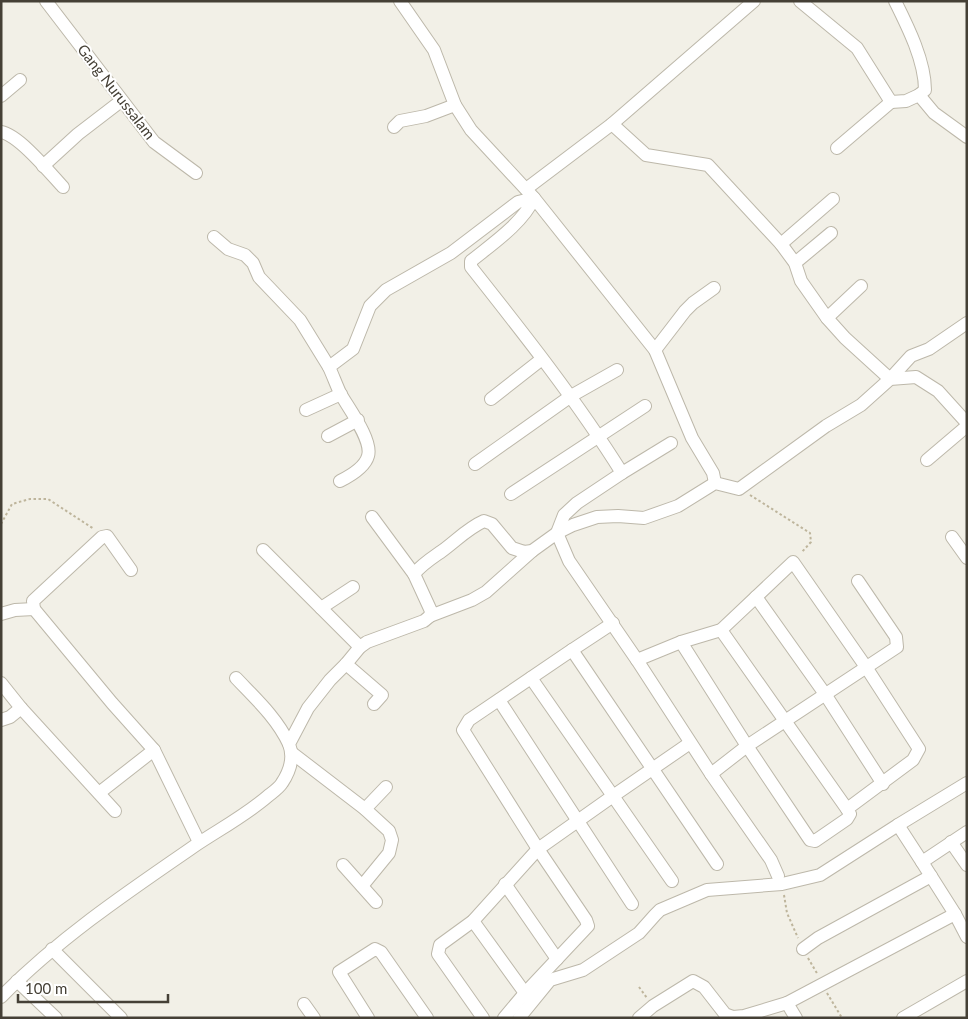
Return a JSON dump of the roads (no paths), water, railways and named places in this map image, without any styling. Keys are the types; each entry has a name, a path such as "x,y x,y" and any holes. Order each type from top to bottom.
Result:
{"street":[{"name":"Gang Nurussalam","path":"46,1 154,142 196,173"},
{"path":"400,1 436,55 455,106 471,130 530,194 655,350 692,438 713,473 715,483"},
{"path":"329,367 352,349 370,306 386,290 451,253 530,194 612,124 740,6 754,1"},
{"path":"800,1 856,48 891,102"},
{"path":"837,148 891,102 906,101 925,90 925,77 908,26 895,1"},
{"path":"1,96 20,80"},
{"path":"919,95 934,112 967,137"},
{"path":"43,166 78,134 121,101"},
{"path":"394,127 400,121 426,116 455,106"},
{"path":"612,124 646,156 708,165 781,244 795,263 801,281 826,318 845,338 890,379 916,377 938,391 967,425 927,460"},
{"path":"1,132 5,132 22,144 63,187"},
{"path":"530,194 530,207 517,222 471,261 471,267 571,396 622,473"},
{"path":"781,244 833,199"},
{"path":"795,263 831,233"},
{"path":"214,237 228,249 245,255 253,263 259,277 300,320 329,367 340,394 358,420 370,449 368,457 353,474 340,481"},
{"path":"826,318 861,286"},
{"path":"655,350 685,311 714,288"},
{"path":"1,997 52,949 127,891 199,842 225,828 259,804 282,784 289,770 291,748 308,708 330,680 360,647 367,642 424,621 430,616 472,600 486,592 532,551 557,533 573,525 597,517 644,518 678,506 715,483 739,489 826,426 861,405 890,379 911,356 929,349 967,323"},
{"path":"491,399 542,359"},
{"path":"475,464 571,396 617,370"},
{"path":"306,410 340,394"},
{"path":"511,494 645,406"},
{"path":"328,436 358,420"},
{"path":"671,443 577,503 564,515 557,533 569,561 637,660 690,743 771,860 780,880"},
{"path":"372,517 414,574 431,611 430,616"},
{"path":"414,574 428,560 472,526 484,521 492,524 512,548 524,552 532,551"},
{"path":"131,570 107,536 104,536 33,600 34,609 105,695 154,750 199,842"},
{"path":"952,537 967,558"},
{"path":"263,550 360,647"},
{"path":"637,660 681,642 721,630 793,562 866,667 919,749 913,760 847,809"},
{"path":"711,774 747,746 897,647 896,637 858,581"},
{"path":"321,608 353,587"},
{"path":"756,597 825,694 883,784"},
{"path":"1,614 15,610 34,609"},
{"path":"504,1018 524,993 588,926 586,920 538,849 463,730 469,720 612,623"},
{"path":"681,642 747,746 810,840 814,841 847,819 850,814 721,630"},
{"path":"572,650 718,864"},
{"path":"346,664 382,695 374,704"},
{"path":"236,678 276,721 291,748 389,831 392,840 389,853 362,886"},
{"path":"531,678 672,881"},
{"path":"1,683 21,708 115,811"},
{"path":"498,700 632,904"},
{"path":"1,720 21,708"},
{"path":"483,1018 438,954 440,945 473,921 538,849 690,743"},
{"path":"99,793 154,750"},
{"path":"519,1018 550,980 583,970 639,933 660,910 707,890 820,875 967,783"},
{"path":"365,809 386,787"},
{"path":"898,825 955,914 967,937"},
{"path":"922,862 967,832"},
{"path":"952,842 967,865"},
{"path":"343,865 376,902"},
{"path":"803,948 931,876"},
{"path":"505,884 557,959"},
{"path":"639,1018 653,1006 693,981 704,987 725,1014 733,1017 743,1017 787,1003 955,914"},
{"path":"473,921 524,993"},
{"path":"52,949 121,1018"},
{"path":"368,1018 339,972 375,949 381,952 427,1018"},
{"path":"17,981 56,1018"},
{"path":"903,1018 967,981"},
{"path":"787,1003 796,1018"},
{"path":"304,1004 314,1018"}]}
